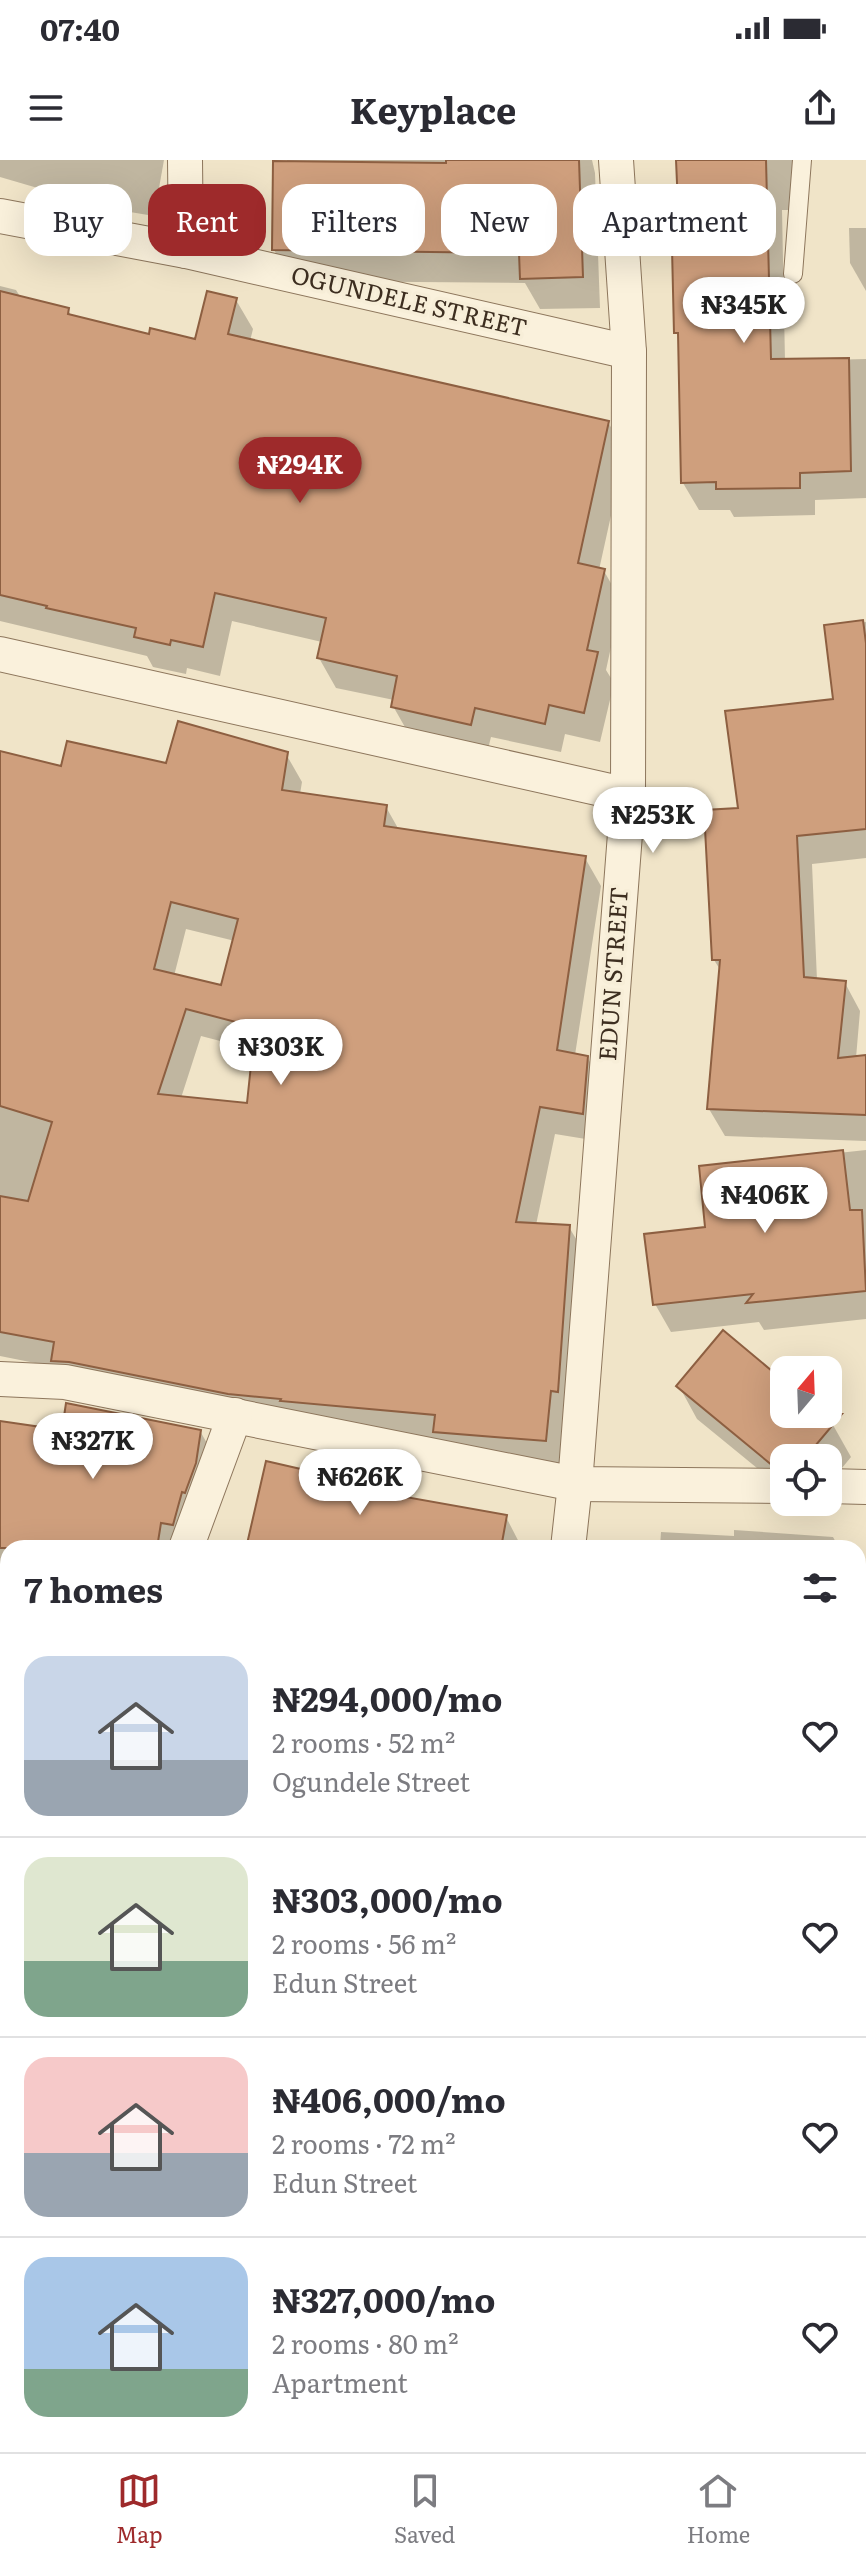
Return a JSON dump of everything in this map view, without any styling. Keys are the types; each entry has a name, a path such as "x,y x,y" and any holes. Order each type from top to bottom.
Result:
{"street":[{"path":"185,160 185,184"},
{"name":"EDUN STREET","path":"569,1540 628,795 629,352 616,160"},
{"name":"OGUNDELE STREET","path":"0,216 148,244"},
{"name":"OGUNDELE STREET","path":"208,256 629,352"},
{"path":"0,654 628,795"},
{"path":"0,1379 65,1382 575,1484 770,1486"},
{"path":"189,1540 235,1415"},
{"path":"842,1486 866,1487"}],"lane":[{"path":"793,274 802,160"}],"building":[{"path":"446,160 579,160 580,184 573,184 573,256 582,256 583,277 520,279 519,256 557,256 557,184 441,184 441,252 425,252 425,184 282,184 282,250 272,250 273,161 446,163"},
{"path":"676,160 766,160 767,184 677,184"},
{"path":"672,256 768,256 771,359 849,358 851,471 800,473 800,488 716,489 716,482 681,483 678,333 674,333"},
{"path":"0,291 69,308 68,314 149,334 150,328 195,339 207,291 237,298 228,334 609,421 578,563 605,569 587,650 598,652 584,713 549,705 545,724 475,708 471,725 391,707 397,676 317,658 326,618 215,593 203,647 171,640 170,645 134,637 136,628 0,595"},
{"path":"863,620 866,643 866,829 797,836 804,977 846,981 838,1058 866,1055 866,1115 707,1109 720,960 712,960 704,810 738,808 725,711 833,699 824,625"},
{"path":"178,721 288,752 282,790 387,805 384,826 586,856 557,1050 588,1056 583,1114 540,1107 516,1222 570,1225 558,1392 551,1391 546,1441 433,1432 435,1415 228,1394 51,1361 54,1342 0,1332 0,1196 28,1201 52,1122 0,1106 0,751 61,766 67,741 166,763","holes":["171,902 238,919 221,985 154,969","186,1009 255,1027 247,1103 158,1094"]},
{"path":"843,1150 850,1210 862,1210 866,1291 746,1303 753,1294 653,1305 644,1234 705,1227 699,1166"},
{"path":"723,1330 770,1369 770,1428 830,1428 817,1444 770,1444 770,1464 676,1386"},
{"path":"66,1403 201,1430 196,1463 185,1493 182,1492 173,1525 161,1523 158,1540 0,1540 0,1421 62,1430"},
{"path":"266,1461 340,1478 338,1485 507,1515 502,1540 248,1540"}]}
